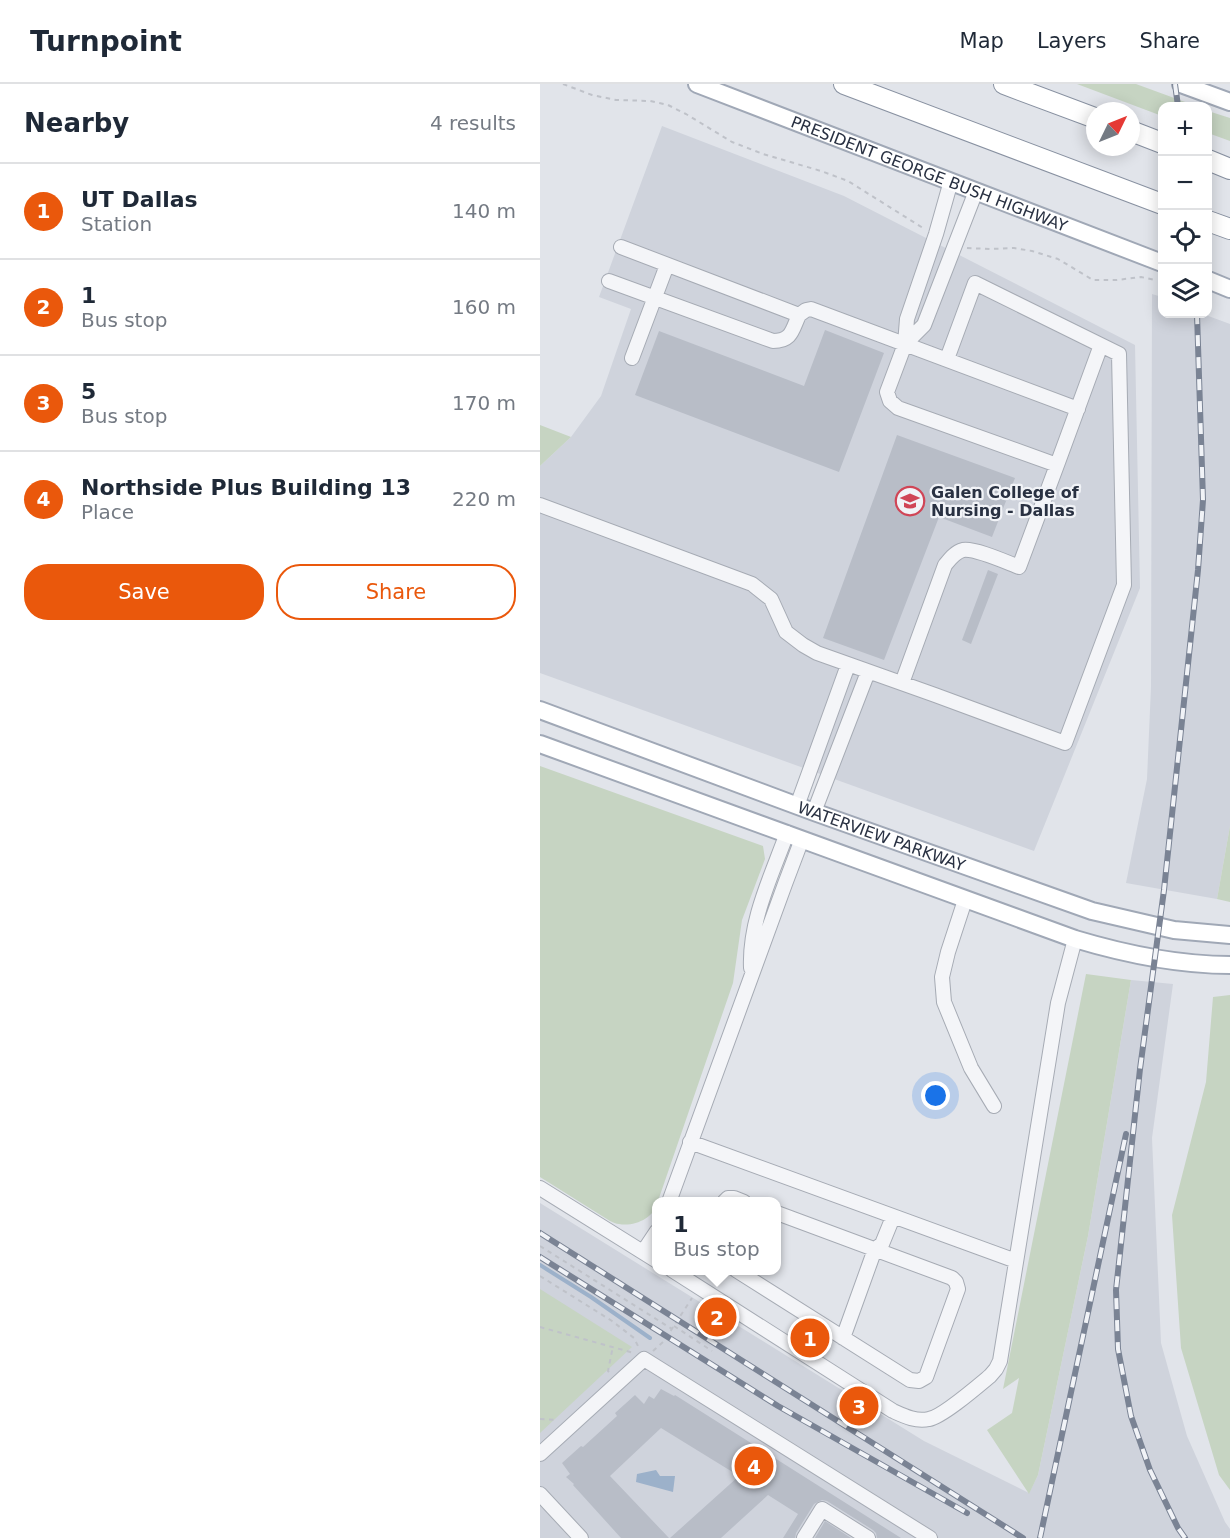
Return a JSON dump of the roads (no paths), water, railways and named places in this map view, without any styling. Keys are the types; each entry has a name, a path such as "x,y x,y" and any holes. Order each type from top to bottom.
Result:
{"highway":[{"path":"844,84 1158,202"},
{"path":"1004,84 1086,115"},
{"path":"1140,135 1158,142"},
{"path":"1212,162 1230,169"},
{"path":"1212,222 1230,229"}],"main road":[{"name":"PRESIDENT GEORGE BUSH HIGHWAY","path":"697,84 1158,261"},
{"path":"1181,84 1230,102"},
{"path":"1212,282 1230,289"},
{"name":"WATERVIEW PARKWAY","path":"540,710 796,806 1092,911 1174,930 1230,935"},
{"name":"WATERVIEW PARKWAY","path":"540,744 1075,939 1139,956 1202,965 1230,965"},
{"path":"795,836 796,806"},
{"path":"795,836 814,812"}],"street":[{"path":"951,182 907,319 905,344 887,392 890,401 898,408 1057,465"},
{"path":"905,344 924,326 976,191"},
{"path":"621,247 799,315"},
{"path":"632,358 667,265"},
{"path":"609,281 773,342 783,341 790,334 799,315 811,309 1078,409"},
{"path":"540,504 752,584 771,599 786,632 817,653 1065,743 1124,585 1119,354 975,283 947,359"},
{"path":"902,683 945,565 953,555 964,550 973,550 1018,567 1101,345"},
{"path":"796,806 848,665"},
{"path":"814,812 868,672"},
{"path":"671,1197 751,976 795,836"},
{"path":"965,900 942,977 944,1002 971,1068 994,1106"},
{"path":"680,1275 892,1411 910,1419 929,1419 944,1412 990,1376 1000,1361 1058,1004 1075,939"},
{"path":"690,1142 1016,1261"},
{"path":"540,1188 652,1258"},
{"path":"744,1275 910,1380 919,1382 926,1377 958,1289 956,1282 952,1278 781,1215"},
{"path":"843,1338 875,1249 873,1242 888,1215"},
{"path":"643,1252 652,1238"},
{"path":"540,1454 644,1359 930,1538"},
{"path":"540,1494 581,1538"},
{"path":"804,1538 822,1509 868,1538"}],"water":[{"path":"656,1470 660,1476 675,1476 673,1492 636,1482 637,1474"}],"waterway":[{"path":"540,1265 650,1338"}],"railway":[{"path":"1175,84 1177,102"},
{"path":"1185,1538 1150,1470 1131,1416 1118,1349 1116,1290 1140,1069 1164,890 1198,570 1203,500 1197,318"},
{"path":"1040,1538 1126,1134"},
{"path":"540,1233 1023,1538"},
{"path":"540,1257 778,1406 967,1513"}],"place":[{"name":"Galen College of Nursing - Dallas","path":"910,501"},
{"name":"1","path":"717,1317"},
{"name":"UT Dallas","path":"810,1338"},
{"name":"5","path":"859,1406"},
{"name":"Northside Plus Building 13","path":"754,1466"}]}
